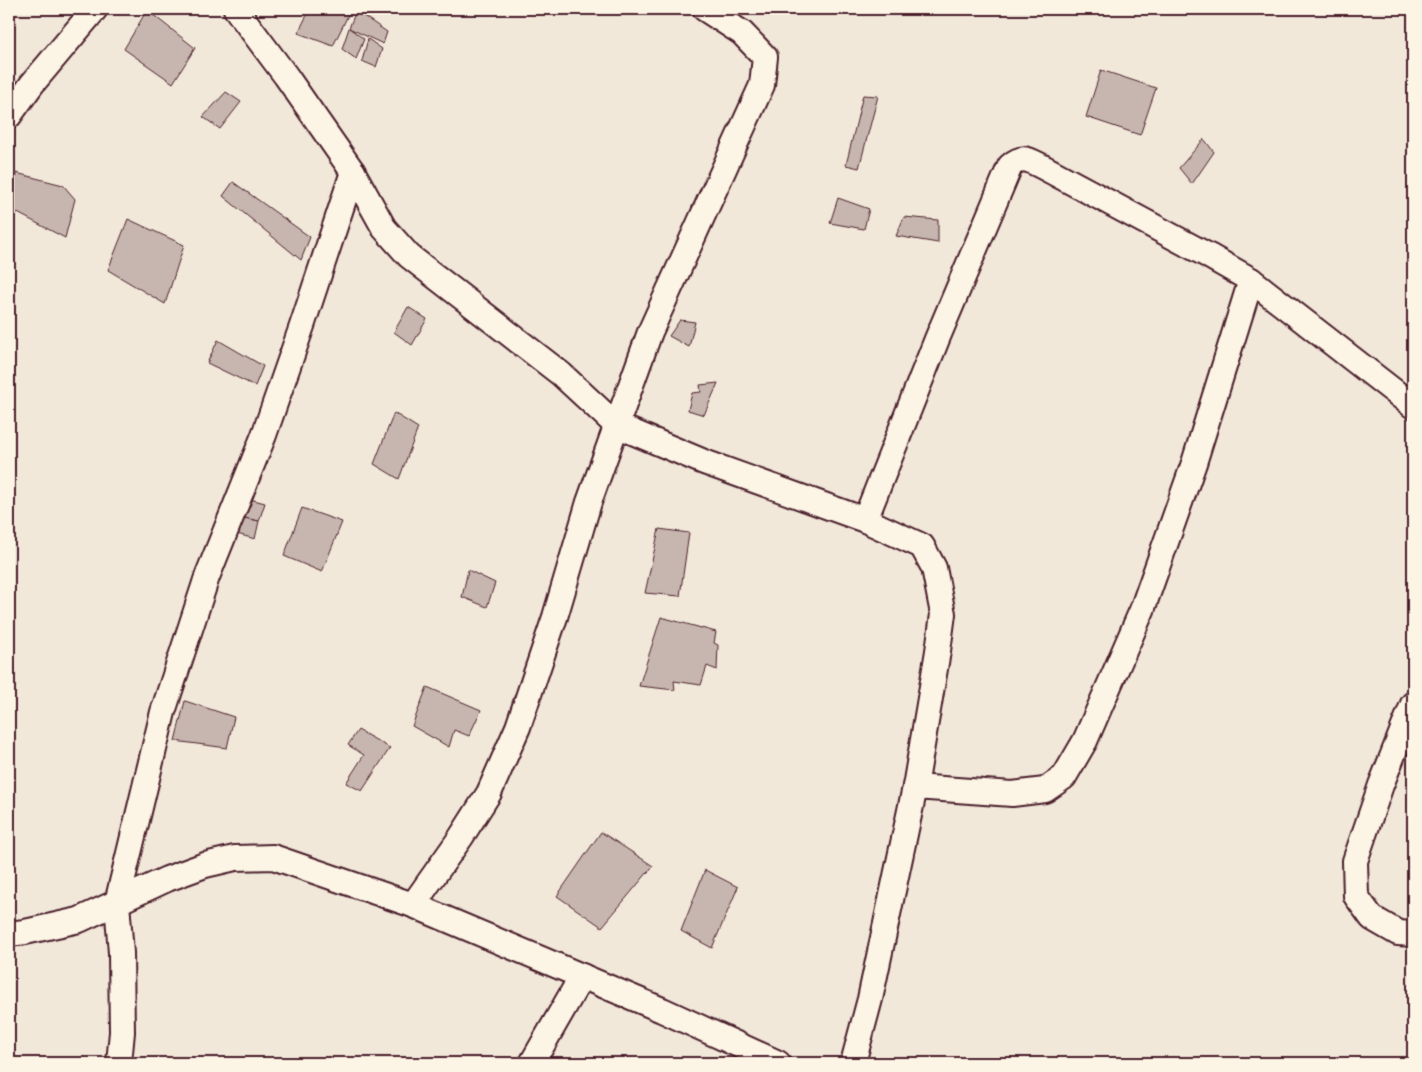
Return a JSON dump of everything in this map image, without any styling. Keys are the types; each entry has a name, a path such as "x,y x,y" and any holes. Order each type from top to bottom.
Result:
{"street":[{"path":"9,116 32,84 95,9"},
{"path":"236,9 354,172 384,228 409,256 561,374 616,425 704,462 864,520 922,546 934,568 942,614 938,651 915,787 870,999 853,1063"},
{"path":"413,905 461,837 489,793 518,727 555,617 589,502 650,332 762,85 765,57 742,33 705,9"},
{"path":"864,520 937,339 1010,166 1016,160 1025,158 1043,166 1251,280 1413,406"},
{"path":"119,1063 122,1012 121,953 117,903 166,703 207,577 264,435 354,172"},
{"path":"915,787 1012,794 1045,790 1064,777 1085,741 1142,610 1194,464 1251,280"},
{"path":"1413,704 1381,785 1355,861 1356,896 1372,918 1398,933 1413,934"},
{"path":"9,934 79,920 167,879 205,865 235,858 273,858 413,905 582,976 776,1063"},
{"path":"532,1063 582,976"}],"building":[{"path":"310,9 343,9 350,11 333,46 298,33"},
{"path":"147,10 195,48 173,83 124,49"},
{"path":"356,11 387,32 383,44 349,28"},
{"path":"349,28 364,39 356,59 342,49"},
{"path":"368,39 382,49 376,67 362,61"},
{"path":"1101,70 1156,88 1140,135 1086,117"},
{"path":"226,92 241,102 220,129 203,117"},
{"path":"863,95 878,96 859,168 846,165"},
{"path":"1204,139 1214,152 1192,184 1179,168"},
{"path":"16,173 63,185 75,199 65,238 10,209"},
{"path":"233,182 310,237 301,260 223,196"},
{"path":"838,198 869,209 864,229 830,223"},
{"path":"904,217 938,220 938,243 896,236"},
{"path":"128,219 184,245 165,304 108,270"},
{"path":"408,307 427,319 412,345 394,332"},
{"path":"680,320 695,322 689,347 669,336"},
{"path":"218,340 263,366 255,386 207,363"},
{"path":"718,383 704,415 688,410 692,393 701,392 700,385"},
{"path":"394,413 418,428 399,479 374,464"},
{"path":"246,498 265,503 259,521 244,518"},
{"path":"302,508 342,522 322,572 284,556"},
{"path":"244,518 259,521 255,539 237,534"},
{"path":"659,529 689,533 680,596 645,593"},
{"path":"468,570 495,583 487,607 462,597"},
{"path":"661,617 716,632 714,643 718,645 717,670 707,666 701,685 674,681 675,690 639,686"},
{"path":"427,687 481,710 469,736 454,730 449,747 412,726"},
{"path":"185,701 234,717 227,748 175,741"},
{"path":"358,730 390,748 362,791 346,783 364,755 348,745"},
{"path":"601,832 653,866 602,927 557,896"},
{"path":"705,870 738,887 712,948 681,931"}]}
